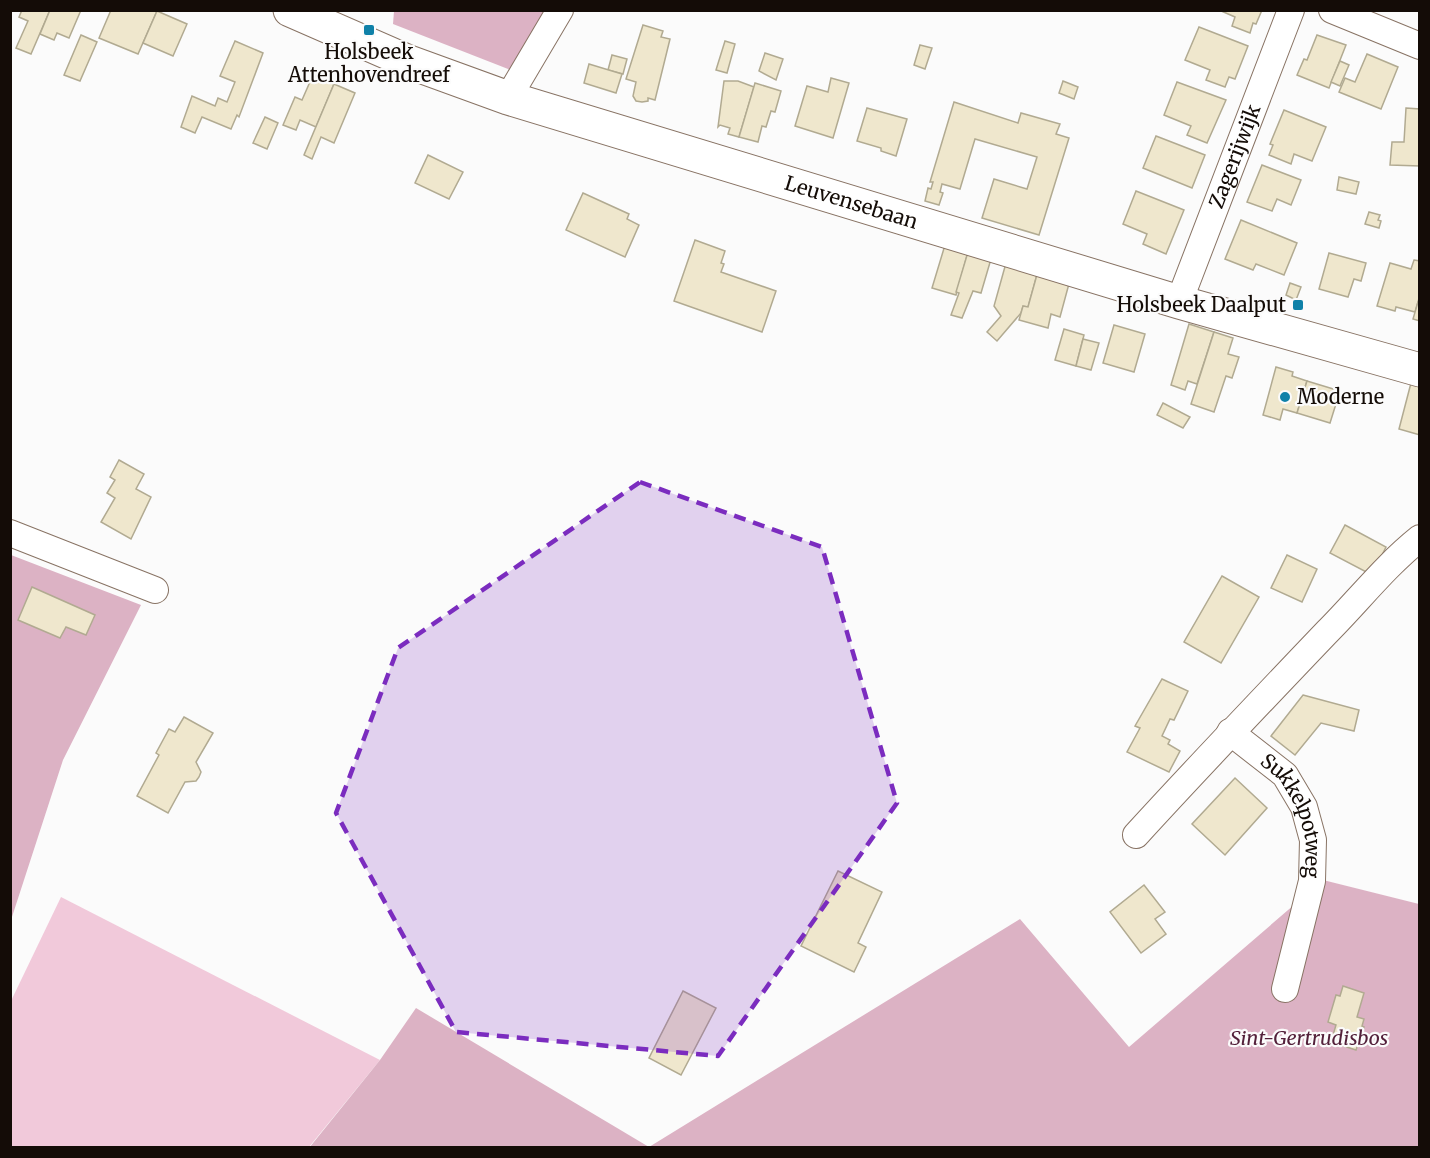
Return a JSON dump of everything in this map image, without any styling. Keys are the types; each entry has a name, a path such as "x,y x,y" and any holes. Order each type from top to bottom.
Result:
{"street":[{"name":"Leuvensebaan","path":"291,10 409,62 508,98 1179,302 1419,370"},
{"path":"508,98 560,10"},
{"name":"Zagerijwijk","path":"1179,302 1291,10"},
{"path":"1332,10 1419,46"},
{"path":"10,533 154,590"},
{"path":"1136,835 1396,557 1419,538"},
{"name":"Sukkelpotweg","path":"1230,732 1285,775 1304,807 1313,840 1312,881 1285,989"}],"highlighted area":[{"path":"640,482 822,547 897,803 718,1056 456,1032 336,813 398,648"}],"shaded area":[{"path":"61,897 380,1060 309,1147 11,1147 10,1003"}],"green space":[{"path":"394,11 555,11 518,73 393,24"},
{"path":"11,555 141,605 63,760 11,920"},
{"name":"Sint-Gertrudisbos","path":"1323,880 1419,904 1419,1147 309,1148 380,1060 416,1008 649,1147 1020,919 1129,1047"}],"building":[{"path":"22,10 50,10 31,54 16,48 28,21 19,17"},
{"path":"50,10 81,10 69,38 57,33 54,40 40,34"},
{"path":"111,10 157,11 138,54 99,38"},
{"path":"1219,10 1262,10 1256,24 1253,23 1250,33 1232,26 1235,17"},
{"path":"157,11 187,24 173,56 143,43"},
{"path":"643,25 663,31 661,37 670,39 655,100 648,98 648,101 642,102 636,101 633,96 636,82 626,79"},
{"path":"1199,27 1248,46 1235,79 1229,77 1225,87 1206,80 1210,70 1185,60"},
{"path":"81,35 97,42 80,81 64,75"},
{"path":"1317,35 1346,45 1329,88 1297,75 1304,59 1307,60"},
{"path":"235,41 263,53 239,117 237,115 231,129 202,117 195,133 181,127 192,96 215,106 218,98 227,102 235,82 220,76"},
{"path":"725,41 735,44 727,73 716,70"},
{"path":"920,45 932,48 925,69 914,65"},
{"path":"765,53 783,59 776,80 759,71"},
{"path":"1367,54 1398,67 1381,109 1339,92 1345,78 1355,82"},
{"path":"612,55 627,59 623,74 608,70"},
{"path":"1340,61 1349,65 1340,86 1331,82"},
{"path":"589,64 622,74 616,93 584,83"},
{"path":"313,75 334,84 316,127 300,120 296,130 283,125 295,97 302,100"},
{"path":"831,78 849,83 833,138 795,126 807,86 828,92"},
{"path":"724,81 738,81 754,87 739,137 728,134 730,128 720,125 718,127"},
{"path":"1063,81 1078,87 1074,99 1059,93"},
{"path":"1177,82 1226,100 1207,143 1187,135 1191,126 1164,115"},
{"path":"755,83 781,91 775,112 771,111 766,127 762,126 758,142 739,137"},
{"path":"334,84 355,93 334,143 321,137 312,159 304,155"},
{"path":"954,102 1018,123 1021,113 1060,124 1056,134 1069,138 1039,235 982,218 994,179 1027,189 1037,157 975,139 960,189 942,184 940,192 943,193 939,205 925,201 928,188 931,189 933,182 930,182"},
{"path":"867,108 907,119 896,156 881,151 881,148 857,141"},
{"path":"1406,108 1420,109 1420,166 1390,165 1392,142 1404,142"},
{"path":"1284,110 1326,127 1312,161 1294,154 1291,164 1269,155 1273,145 1270,144"},
{"path":"265,117 278,123 267,149 253,143"},
{"path":"1156,136 1205,155 1192,188 1143,168"},
{"path":"428,155 463,172 449,199 415,183"},
{"path":"1262,165 1301,180 1291,205 1277,199 1272,211 1247,202"},
{"path":"1339,177 1359,182 1356,194 1337,190"},
{"path":"1136,191 1184,210 1166,254 1143,244 1147,234 1123,224"},
{"path":"583,193 629,214 627,219 639,225 625,257 566,230"},
{"path":"1369,212 1380,215 1379,228 1365,224"},
{"path":"1241,220 1297,243 1284,275 1256,264 1253,270 1225,259"},
{"path":"695,240 725,251 721,272 776,291 762,332 674,301"},
{"path":"945,245 968,252 956,295 932,288"},
{"path":"968,252 991,259 981,293 973,291 962,318 951,315 959,293 956,292"},
{"path":"1329,253 1366,263 1361,281 1354,279 1348,297 1319,289"},
{"path":"1414,260 1420,261 1420,295 1415,312 1396,307 1395,311 1377,306 1390,263 1411,269"},
{"path":"1006,263 1038,271 1028,307 1023,306 1021,313 997,341 987,332 1001,316 994,306"},
{"path":"1038,271 1070,280 1060,317 1051,314 1048,328 1019,320 1023,306 1028,307"},
{"path":"1290,283 1301,287 1296,300 1286,295"},
{"path":"1418,302 1420,302 1420,321 1413,319"},
{"path":"1189,324 1214,332 1197,384 1188,381 1185,390 1171,385"},
{"path":"1114,325 1145,334 1134,372 1103,363"},
{"path":"1064,329 1084,335 1076,366 1055,360"},
{"path":"1214,332 1233,338 1228,354 1239,357 1232,378 1226,376 1214,412 1191,404"},
{"path":"1083,339 1099,343 1091,370 1076,366"},
{"name":"Moderne","path":"1276,367 1293,372 1292,376 1307,381 1297,413 1283,409 1280,420 1263,415"},
{"path":"1307,381 1340,391 1330,423 1297,413"},
{"path":"1411,383 1420,385 1420,435 1399,429"},
{"path":"1163,403 1190,417 1183,428 1157,415"},
{"path":"119,460 144,474 136,489 151,497 131,539 101,522 115,498 107,493 115,480 110,477"},
{"path":"1345,525 1386,547 1372,575 1330,553"},
{"path":"1287,555 1317,569 1302,602 1271,588"},
{"path":"1222,576 1259,597 1221,663 1184,642"},
{"path":"32,587 95,615 86,635 66,627 60,638 18,620"},
{"path":"1162,679 1188,691 1174,720 1170,719 1162,736 1170,740 1168,744 1180,751 1169,772 1127,752 1140,728 1135,726"},
{"path":"1303,695 1359,710 1354,731 1321,723 1295,755 1271,736"},
{"path":"184,717 213,733 196,762 201,772 199,777 196,781 185,782 168,813 137,796 159,755 156,753 169,729 175,732"},
{"path":"1235,778 1267,808 1225,855 1192,824"},
{"path":"838,871 882,892 858,943 866,947 854,972 801,946"},
{"path":"1144,885 1165,912 1155,919 1166,934 1141,953 1110,912"},
{"path":"1343,986 1364,993 1357,1017 1364,1019 1362,1026 1364,1027 1356,1050 1331,1042 1336,1025 1328,1022 1336,995 1340,996"},
{"path":"683,991 716,1008 681,1075 649,1058"}],"place":[{"name":"Holsbeek Attenhovendreef","path":"369,30"},
{"name":"Holsbeek Daalput","path":"1298,305"},
{"name":"Moderne","path":"1285,397"}]}
